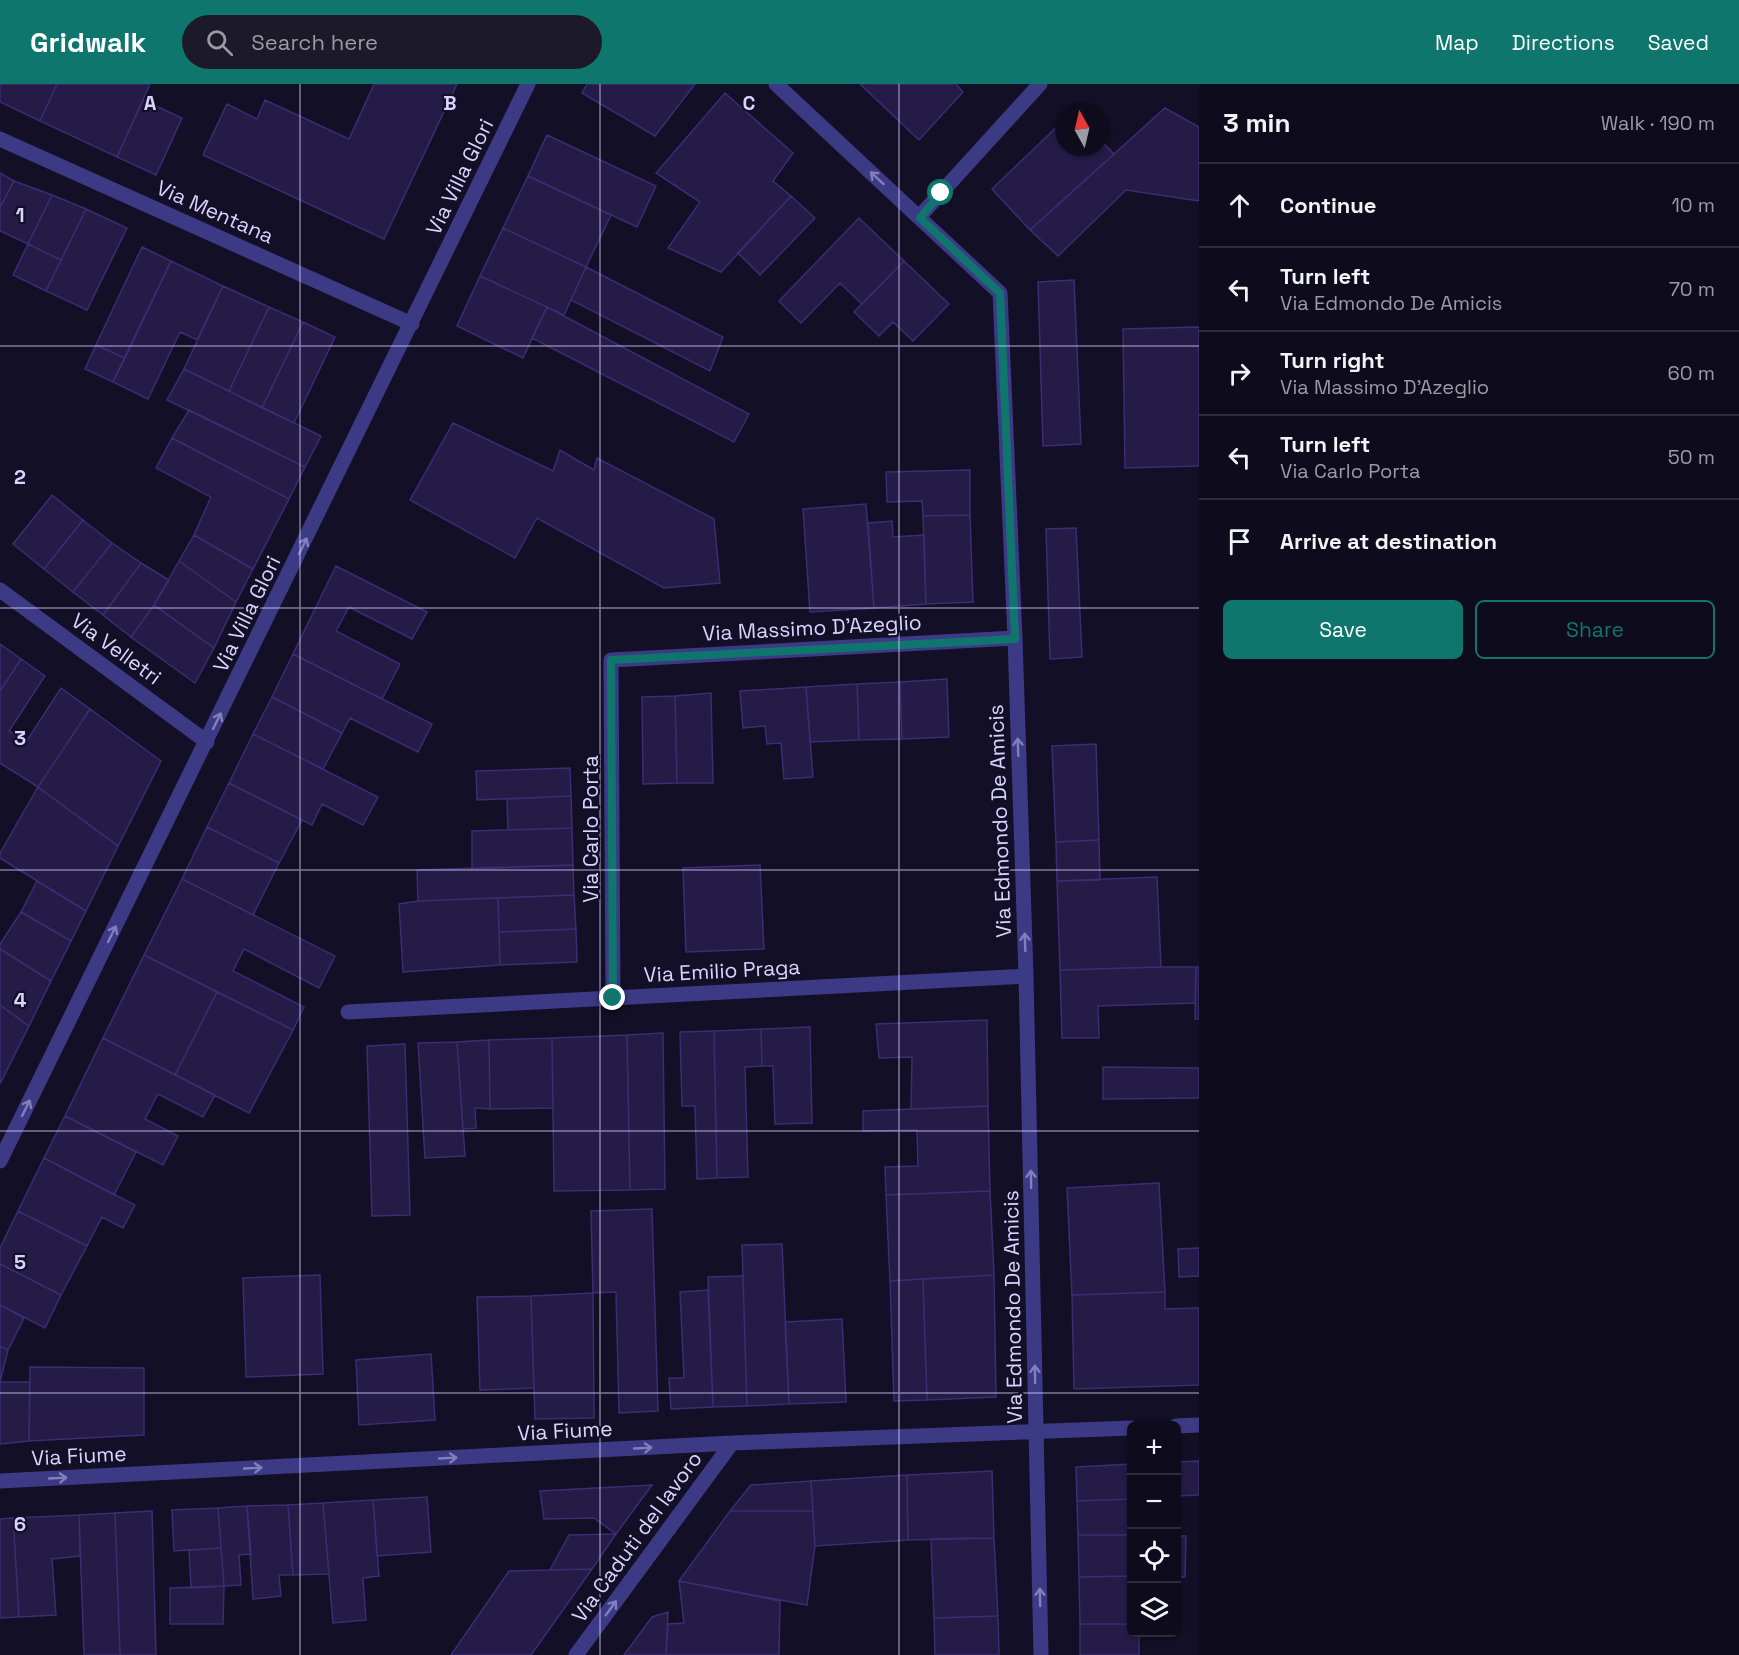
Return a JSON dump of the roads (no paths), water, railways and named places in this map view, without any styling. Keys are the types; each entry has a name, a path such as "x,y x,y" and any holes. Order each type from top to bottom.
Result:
{"street":[{"name":"Via Villa Glori","path":"1,1155 207,742 528,84"},
{"name":"Via Edmondo De Amicis","path":"776,84 1000,293 1015,639 1026,976 1041,1655"},
{"path":"920,218 1040,84"},
{"name":"Via Mentana","path":"0,139 412,324"},
{"name":"Via Velletri","path":"0,590 207,742"},
{"name":"Via Massimo D'Azeglio","path":"611,660 1015,639"},
{"name":"Via Carlo Porta","path":"611,660 613,998"},
{"name":"Via Emilio Praga","path":"348,1012 1026,976"},
{"path":"1181,1426 1199,1425"},
{"name":"Via Fiume","path":"0,1481 732,1443 1127,1428"},
{"name":"Via Caduti del lavoro","path":"576,1655 732,1443"}]}
